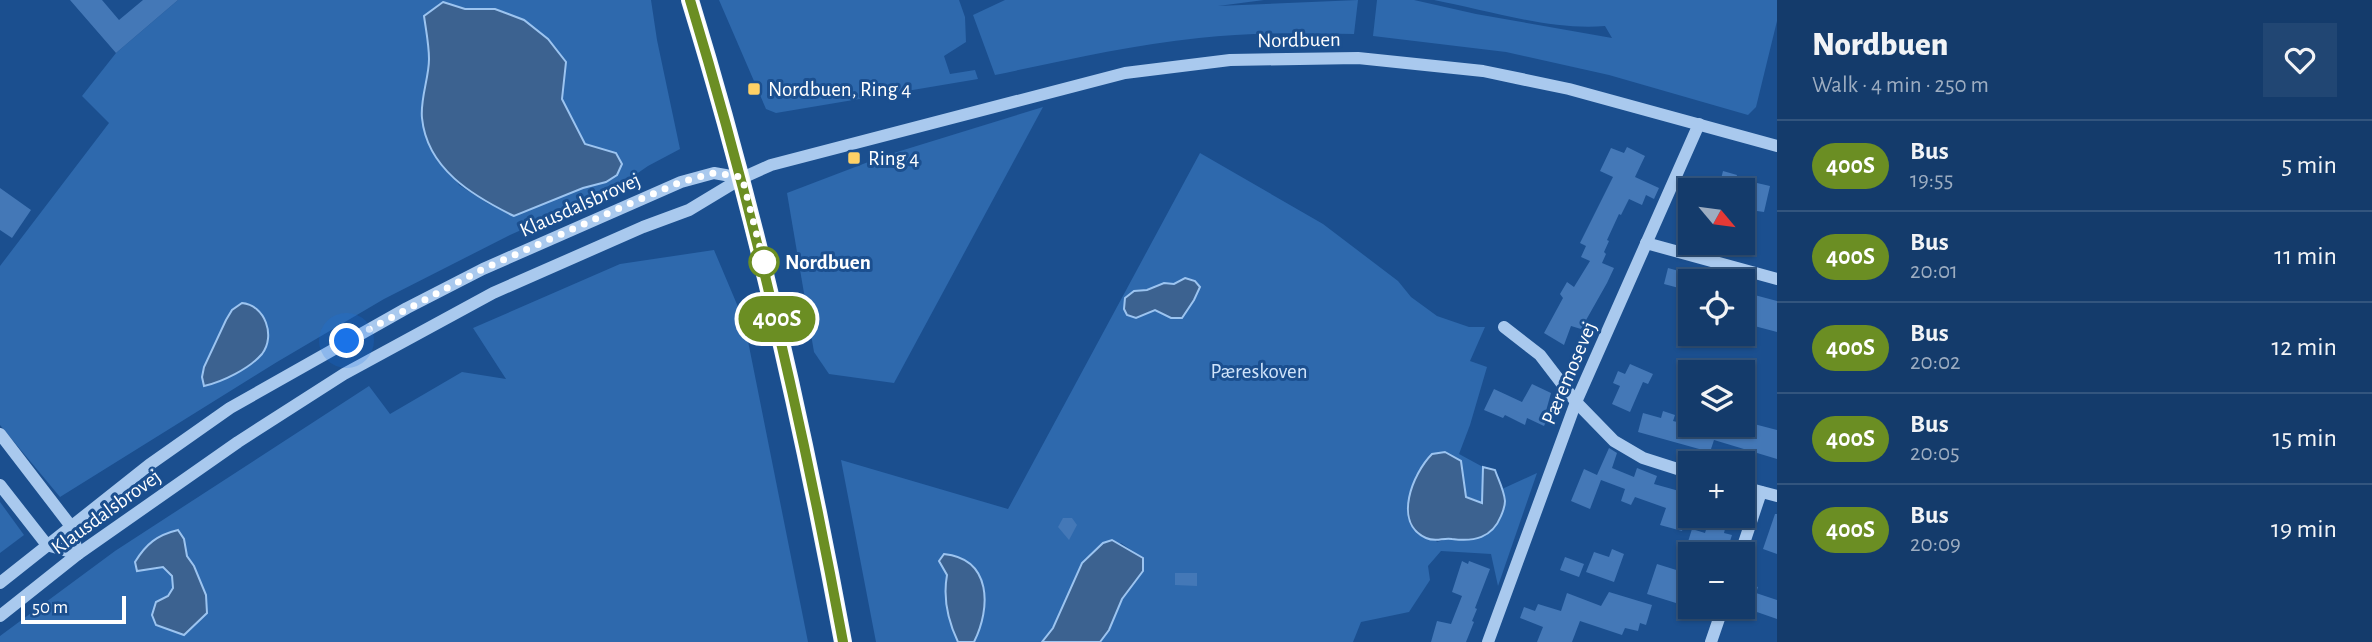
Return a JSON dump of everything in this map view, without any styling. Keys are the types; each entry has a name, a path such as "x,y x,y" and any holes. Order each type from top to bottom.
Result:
{"main road":[{"path":"690,0 742,177 788,365 844,642"}],"street":[{"name":"Nordbuen","path":"742,177 782,162 1125,73 1230,61 1358,58 1483,71 1569,89 1777,146"},
{"name":"Pæremosevej","path":"1488,642 1576,402 1699,124"},
{"name":"Klausdalsbrovej","path":"0,583 149,464 230,408 407,308 483,269 681,182 714,173 742,177"},
{"name":"Klausdalsbrovej","path":"0,616 78,554 238,442 344,374 493,293 643,227 689,210 742,177"},
{"path":"1646,243 1777,279"},
{"path":"1504,327 1539,355 1599,428 1627,450 1678,470"},
{"path":"0,434 71,525 78,554 47,545 0,485"},
{"path":"1755,490 1777,496"},
{"path":"1744,542 1761,492"},
{"path":"1711,642 1719,619"}],"green space":[{"path":"178,0 651,0 680,149 648,166 616,188 510,235 384,299 60,497 0,425 0,266 109,123 82,96 116,53","holes":["443,2 465,9 495,9 524,20 548,40 566,62 562,99 585,144 616,153 606,182 583,188 513,216 459,185 422,118 429,59 424,16"]},
{"path":"719,0 959,0 965,17 966,42 944,56 950,74 975,70 978,79 776,113 766,109"},
{"path":"1005,0 1264,0 1218,6 1358,0 1354,34 1257,34 1199,38 1122,49 995,75 973,15"},
{"path":"1377,0 1414,0 1612,38 1605,26 1542,23 1434,0 1777,0 1777,21 1756,107 1748,115 1609,75 1506,52 1373,36"},
{"path":"1043,107 894,383 829,374 814,352 787,193 884,156"},
{"name":"Pæreskoven","path":"1200,153 1323,224 1398,281 1411,297 1437,316 1469,327 1485,327 1470,361 1487,367 1459,454 1483,467 1483,503 1416,475 1407,507 1437,542 1450,538 1458,541 1505,497 1502,489 1537,473 1498,586 1491,554 1441,551 1428,566 1430,580 1409,612 1361,622 1353,642 1100,642 1109,630 1122,599 1143,570 1143,558 1121,543 1076,580 1053,628 1042,642 876,642 841,460 1008,509"},
{"path":"714,250 744,321 808,642 0,642 0,636 115,551 369,386 390,414 462,372 506,379 473,328 620,264"},
{"path":"0,502 24,535 0,553"}],"shaded area":[{"path":"443,2 465,9 495,9 524,20 548,39 566,62 562,99 585,144 616,153 622,164 617,175 606,182 583,188 514,216 454,179 433,152 422,118 429,59 424,16"},
{"path":"1185,278 1195,281 1200,287 1182,318 1171,318 1155,310 1136,318 1127,315 1124,309 1125,298 1134,291 1147,290 1164,283 1174,284"},
{"path":"242,303 257,309 266,322 266,347 257,360 243,370 204,386 204,367 226,320 232,310"},
{"path":"1445,452 1461,461 1466,497 1482,503 1483,467 1495,470 1505,505 1493,529 1481,537 1468,540 1430,539 1416,531 1410,521 1409,498 1418,473 1432,454"},
{"path":"178,530 206,595 207,613 184,635 156,625 152,615 156,602 168,596 173,588 172,576 163,567 137,571 135,562 153,541"},
{"path":"1112,540 1143,558 1143,571 1122,599 1109,630 1100,642 1042,642 1053,628 1082,563 1103,543"},
{"path":"944,554 960,558 971,565 979,575 985,601 980,629 974,642 958,642 952,626 946,600 947,575 939,561"}],"building":[{"path":"70,0 102,0 119,20 143,0 178,0 116,53"},
{"path":"1627,147 1645,156 1635,177 1659,188 1654,199 1646,195 1642,205 1629,199 1621,215 1619,214 1607,240 1609,241 1602,263 1614,268 1581,329 1571,326 1564,345 1544,333 1563,298 1560,294 1567,282 1574,287 1590,261 1581,257 1586,246 1580,243 1613,177 1600,171 1611,148 1624,153"},
{"path":"1723,171 1737,175 1736,178 1721,178"},
{"path":"1757,183 1770,186 1764,212 1755,211"},
{"path":"0,188 31,210 12,238 0,230"},
{"path":"1668,268 1678,271 1678,288 1664,284"},
{"path":"1755,295 1777,301 1777,332 1755,326"},
{"path":"1630,364 1653,374 1648,384 1643,382 1630,412 1612,404 1620,386 1613,383 1618,371 1625,374"},
{"path":"1532,384 1551,393 1546,411 1550,413 1544,426 1527,418 1525,425 1505,415 1503,418 1484,410 1494,389 1522,402"},
{"path":"1663,411 1675,415 1673,421 1677,422 1678,437 1755,437 1755,424 1777,430 1777,459 1714,440 1710,451 1706,451 1638,432 1643,413 1661,418"},
{"path":"1609,448 1617,453 1612,468 1634,477 1637,468 1657,476 1654,484 1678,491 1678,528 1683,528 1682,531 1660,525 1666,508 1635,497 1631,505 1621,501 1625,489 1601,480 1590,509 1571,501 1584,469 1597,475"},
{"path":"1777,514 1777,554 1763,549"},
{"path":"1063,518 1072,518 1077,525 1069,540 1058,527"},
{"path":"1707,528 1725,528 1724,533 1732,535 1730,542 1688,542 1692,529 1705,533"},
{"path":"1612,549 1624,554 1614,582 1586,572 1594,552 1609,557"},
{"path":"1565,557 1584,564 1579,577 1560,570"},
{"path":"1462,561 1490,569 1475,608 1474,622 1466,642 1431,642 1437,621 1451,624 1462,596 1452,592"},
{"path":"1657,564 1678,571 1676,603 1647,594"},
{"path":"1175,573 1197,573 1197,586 1175,585"},
{"path":"1755,586 1758,587 1756,593 1777,600 1777,619 1755,611"},
{"path":"1609,592 1652,605 1646,625 1640,623 1638,631 1625,628 1622,635 1580,621 1572,642 1537,642 1543,627 1520,618 1524,607 1535,611 1538,604 1561,611 1567,593 1601,606"}],"bus line":[{"name":"400S","path":"690,0 755,226 788,365 843,642"}],"place":[{"name":"Nordbuen, Ring 4","path":"754,89"},
{"name":"Ring 4","path":"854,158"},
{"name":"Nordbuen","path":"764,262"}],"route":[{"path":"347,341 483,269 681,182 714,173 742,177 765,267 764,262"}]}
